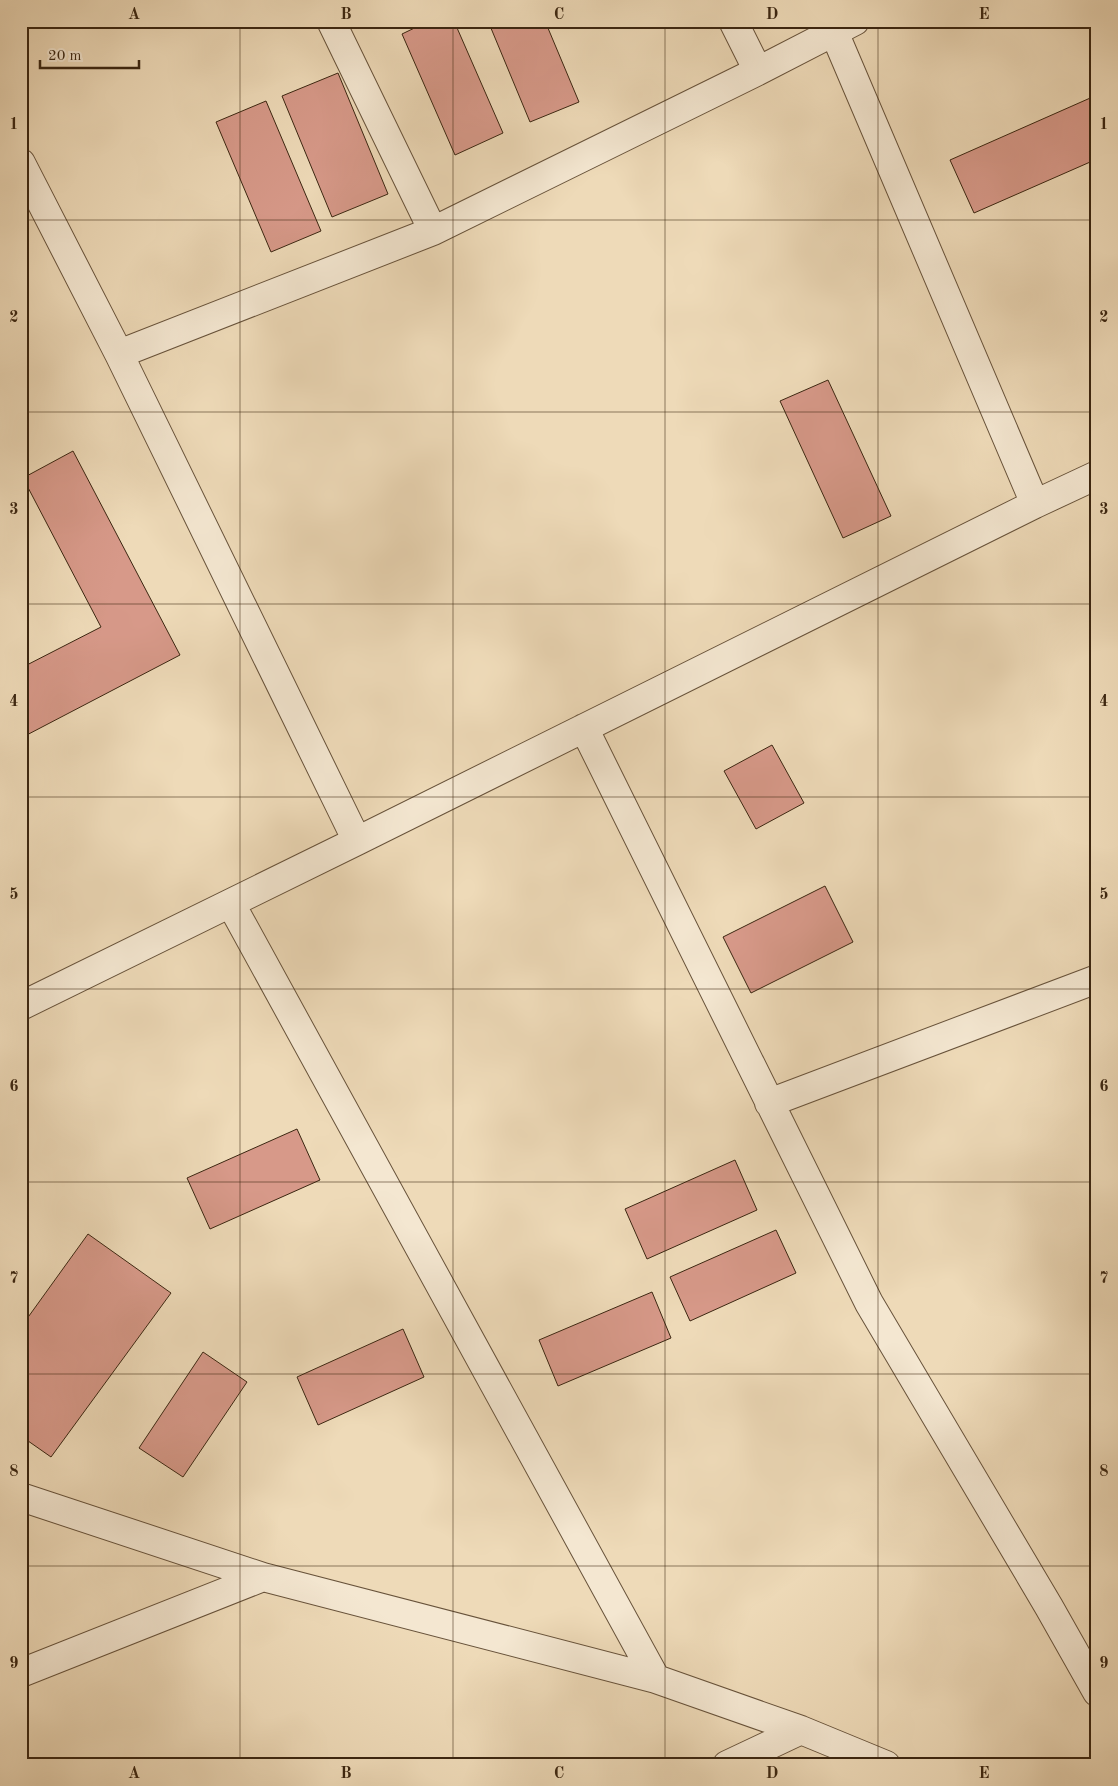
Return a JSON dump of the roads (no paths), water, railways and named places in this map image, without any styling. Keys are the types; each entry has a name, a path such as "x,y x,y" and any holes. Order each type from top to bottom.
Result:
{"street":[{"path":"331,21 432,231"},
{"path":"733,21 758,71"},
{"path":"119,354 432,231 844,27 1035,504"},
{"path":"21,163 119,354 357,841"},
{"path":"21,1006 1097,475"},
{"path":"584,728 869,1303 1049,1607 1097,1692"},
{"path":"231,904 656,1679"},
{"path":"769,1103 1097,979"},
{"path":"21,1497 263,1577 656,1679 801,1730 886,1765"},
{"path":"21,1673 263,1577"},
{"path":"727,1765 801,1730"}]}
